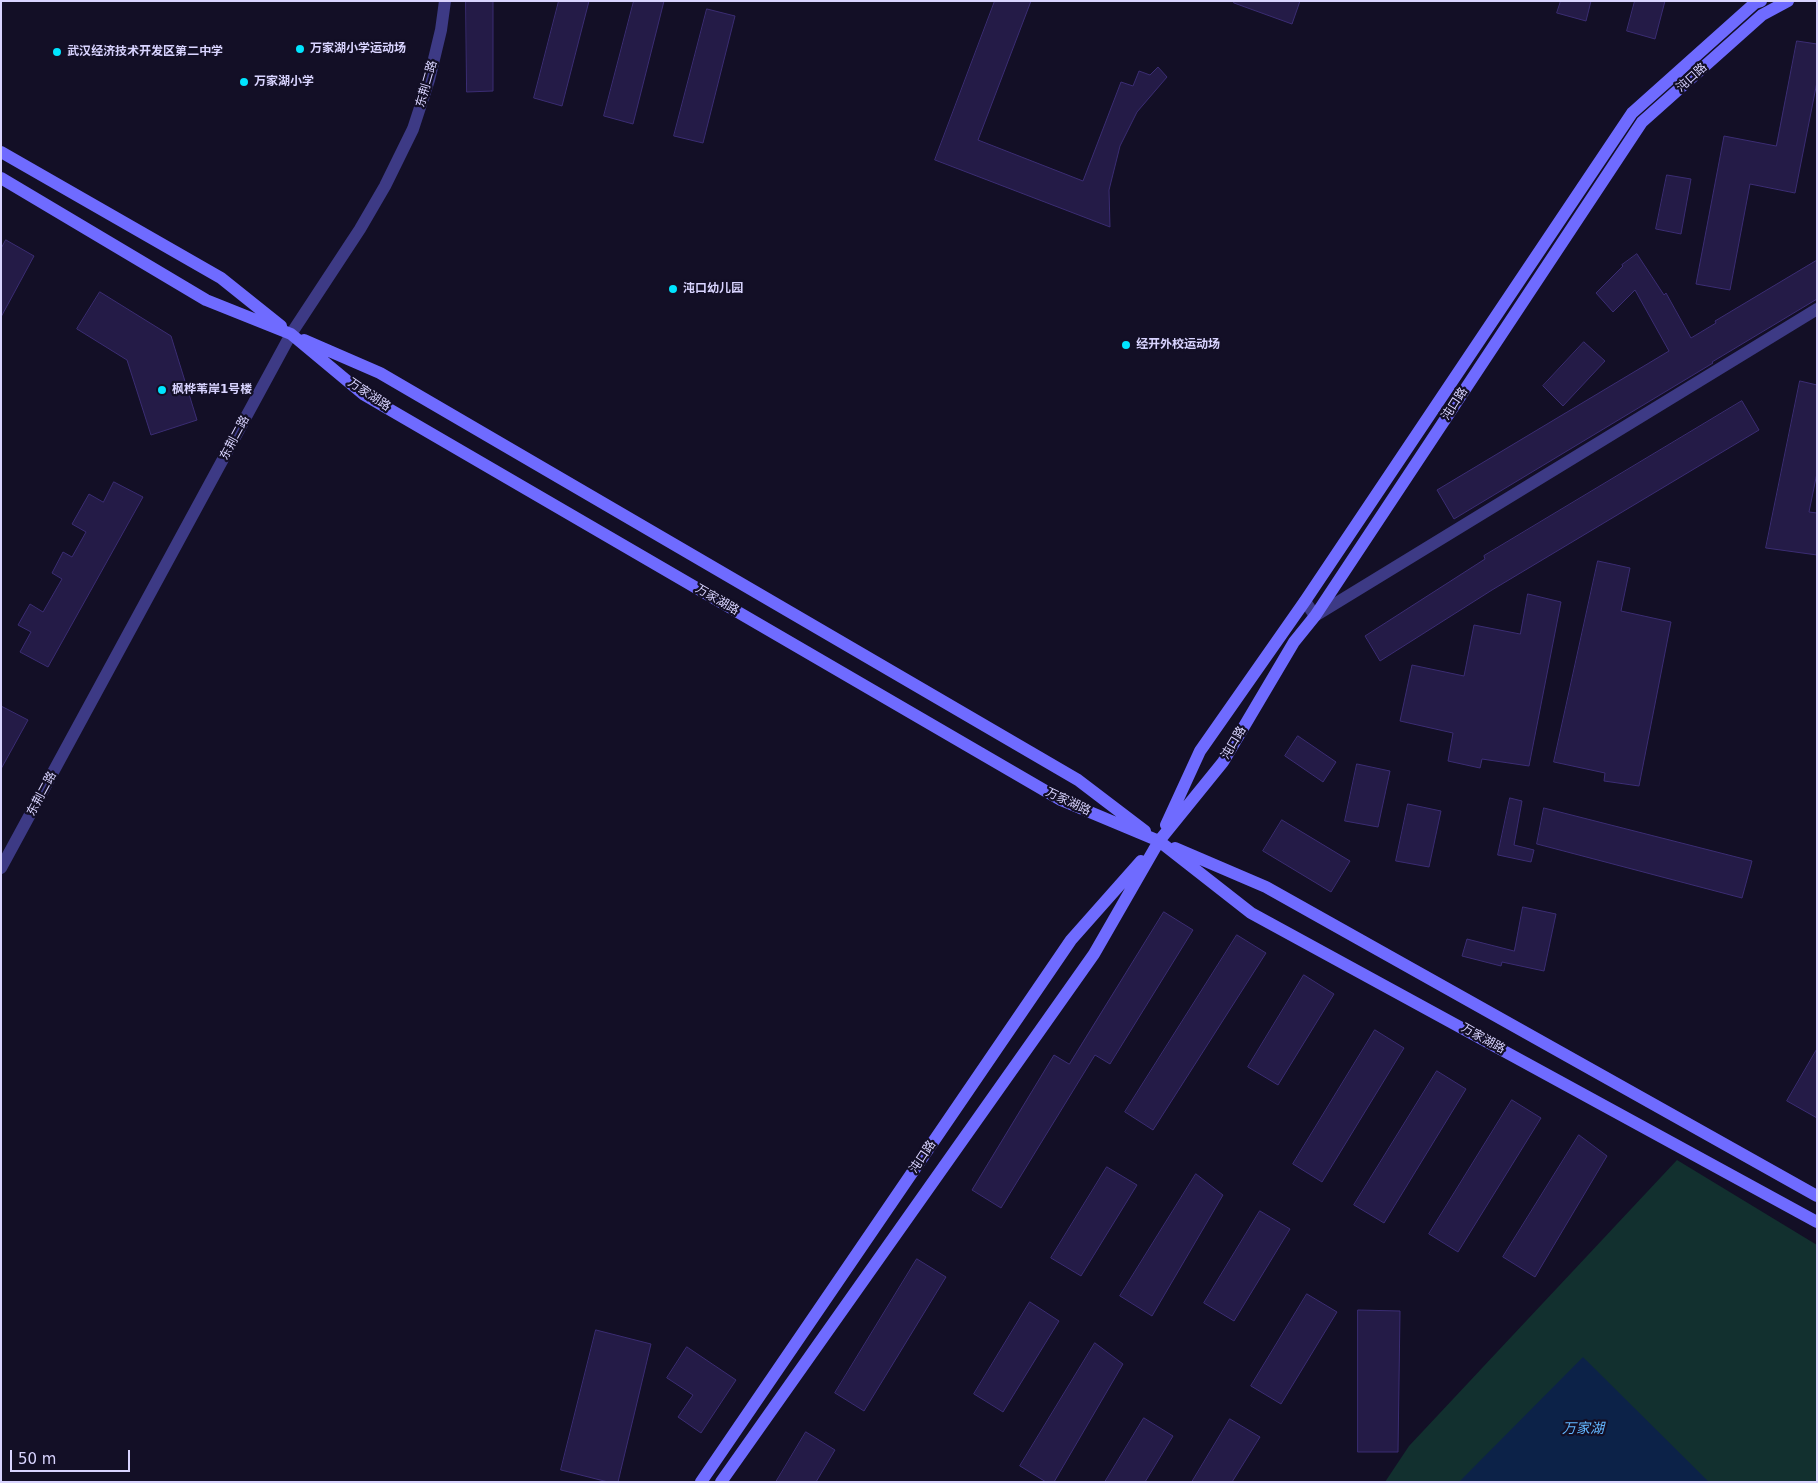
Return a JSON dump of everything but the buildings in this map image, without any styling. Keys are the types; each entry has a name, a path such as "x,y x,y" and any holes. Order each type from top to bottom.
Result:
{"main road":[{"name":"沌口路","path":"720,1482 1094,954 1159,841 1200,751 1305,601 1632,114 1755,4 1761,1"},
{"name":"沌口路","path":"701,1482 1071,940 1159,841 1224,762 1294,642 1315,616 1642,122 1762,15 1788,1"},
{"name":"万家湖路","path":"1,152 221,278 363,394 1061,800 1266,887 1817,1196"},
{"name":"万家湖路","path":"1,178 206,300 291,334 380,373 1078,780 1251,913 1817,1222"}],"street":[{"name":"东荆二路","path":"1,868 291,334 360,229 385,186 413,130 430,80 442,30 445,1"},
{"path":"1305,601 1315,616 1817,309"}],"green space":[{"path":"1677,1160 1817,1245 1817,1482 1385,1482 1409,1446"}],"water":[{"name":"万家湖","path":"1583,1357 1709,1482 1459,1482"}],"place":[{"name":"万家湖小学运动场","path":"300,49"},
{"name":"武汉经济技术开发区第二中学","path":"57,52"},
{"name":"万家湖小学","path":"244,82"},
{"name":"沌口幼儿园","path":"673,289"},
{"name":"经开外校运动场","path":"1126,345"},
{"name":"枫桦苇岸1号楼","path":"162,390"}]}
